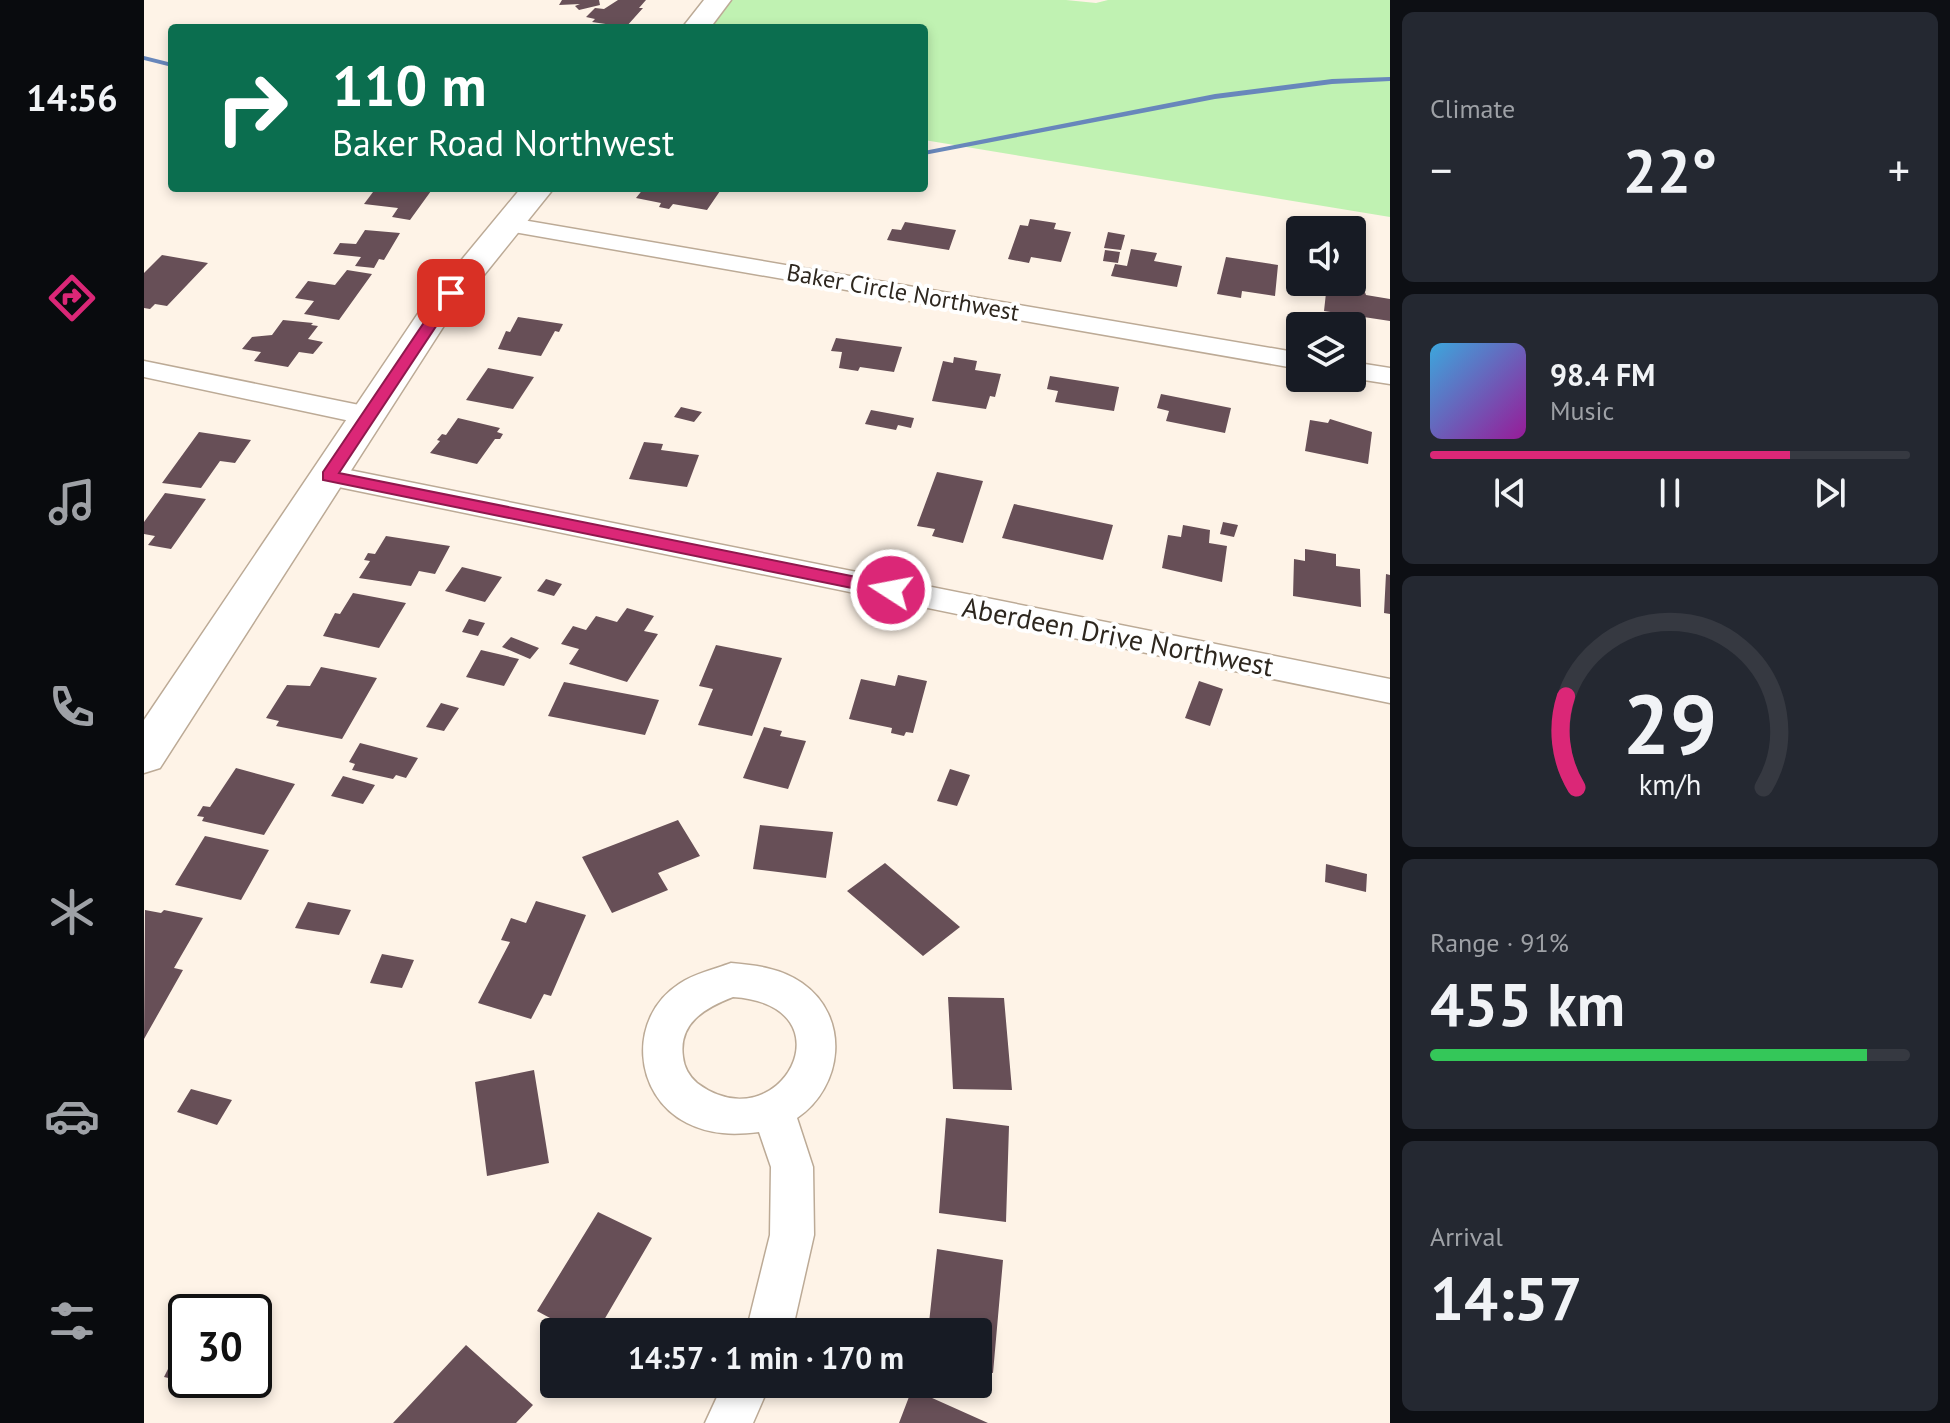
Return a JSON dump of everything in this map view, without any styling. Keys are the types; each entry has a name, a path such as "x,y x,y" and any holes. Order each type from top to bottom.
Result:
{"street":[{"path":"699,24 718,0"},
{"path":"144,756 433,316 505,224 534,192"},
{"name":"Baker Circle Northwest","path":"505,224 1286,359"},
{"path":"144,369 369,416"},
{"path":"1366,372 1390,376"},
{"name":"Aberdeen Drive Northwest","path":"329,476 1390,691"},
{"path":"772,1318 792,1235 792,1167 773,1110"},
{"path":"729,1423 741,1398"}],"green space":[{"path":"725,0 1066,0 1096,3 1108,0 1390,0 1390,217 928,141 928,24 702,24"}],"building":[{"path":"562,0 599,0 600,5 579,10 575,6 580,4 559,5"},
{"path":"618,0 646,0 629,24 592,22 595,19 586,17 595,8 604,9"},
{"path":"373,192 430,192 410,220 392,217 398,208 364,204"},
{"path":"641,192 719,192 707,210 673,204 669,209 659,207 661,203 636,198"},
{"path":"1030,219 1056,223 1054,229 1071,232 1061,262 1031,257 1029,263 1008,259 1020,225 1028,226"},
{"path":"905,222 956,230 949,250 887,240 892,229 901,230"},
{"path":"365,230 400,233 384,260 379,259 374,268 355,266 361,257 333,254 340,243 356,244"},
{"path":"1108,232 1125,235 1121,250 1104,248"},
{"path":"1131,249 1157,253 1154,261 1182,266 1177,287 1111,276 1115,264 1127,266"},
{"path":"1105,250 1120,252 1118,263 1103,261"},
{"path":"162,255 208,263 167,306 155,304 150,309 144,308 144,273"},
{"path":"1226,257 1278,265 1275,296 1242,291 1241,298 1217,294"},
{"path":"347,270 372,274 339,320 304,314 314,301 295,298 308,281 335,285"},
{"path":"1366,295 1390,299 1390,321 1366,317 1366,312 1324,311 1326,296"},
{"path":"518,317 563,324 559,332 555,331 541,356 498,349 506,331 510,332"},
{"path":"283,320 313,323 311,325 318,326 308,339 323,342 313,354 299,352 288,367 254,361 261,352 242,349 252,337 272,335"},
{"path":"836,338 902,347 894,372 860,367 858,371 839,368 842,352 831,351"},
{"path":"954,357 977,361 975,370 1001,374 995,397 990,396 986,409 932,401 943,361 953,363"},
{"path":"488,368 534,377 513,409 466,400"},
{"path":"1050,376 1119,387 1114,411 1055,402 1058,391 1047,389"},
{"path":"1161,394 1231,408 1225,433 1166,421 1169,411 1157,408"},
{"path":"681,407 702,412 694,422 674,417"},
{"path":"871,410 914,418 911,428 898,425 896,430 865,424"},
{"path":"458,418 500,428 497,432 503,434 500,439 495,439 477,464 430,453 440,441 437,440 442,434 446,435"},
{"path":"1330,419 1372,432 1368,464 1305,451 1310,420 1328,423"},
{"path":"199,432 251,440 235,463 220,461 201,488 162,483"},
{"path":"644,442 663,444 661,450 699,455 687,487 629,479"},
{"path":"937,472 983,481 963,543 932,536 935,529 917,526"},
{"path":"165,493 206,499 171,549 148,545 155,536 144,534 144,522"},
{"path":"1014,504 1113,525 1103,560 1002,538"},
{"path":"1223,522 1238,525 1234,537 1220,534"},
{"path":"1183,525 1210,530 1209,543 1227,546 1222,582 1162,568 1168,535 1181,537"},
{"path":"386,536 450,546 435,574 419,571 411,586 359,578 370,561 364,560 368,553 375,554"},
{"path":"1305,549 1336,554 1336,566 1360,569 1361,607 1293,596 1294,559 1305,561"},
{"path":"462,567 502,577 485,602 445,591"},
{"path":"1386,574 1390,575 1390,614 1384,613"},
{"path":"546,579 562,584 554,596 537,591"},
{"path":"353,593 406,603 379,648 323,636 335,613 340,614"},
{"path":"627,608 654,616 644,631 658,634 627,682 569,664 579,649 561,644 573,626 586,630 596,616 617,622"},
{"path":"469,619 485,623 478,636 462,632"},
{"path":"511,637 539,648 530,659 502,647"},
{"path":"716,645 782,658 752,736 698,725 713,689 699,686"},
{"path":"481,650 519,659 504,686 466,677"},
{"path":"321,667 377,678 342,739 276,726 279,721 266,718 287,685 310,686"},
{"path":"898,675 927,681 913,733 906,732 904,736 891,733 892,728 849,719 861,679 895,686"},
{"path":"1199,681 1223,689 1210,726 1185,718"},
{"path":"564,682 659,700 645,735 548,716"},
{"path":"441,703 459,708 444,731 426,727"},
{"path":"764,727 782,731 780,736 806,741 788,789 743,778"},
{"path":"360,743 418,758 406,778 396,775 393,779 352,770 355,764 349,762"},
{"path":"236,768 295,784 264,835 202,821 204,817 197,816 203,806 210,807"},
{"path":"950,769 970,775 957,806 937,801"},
{"path":"343,776 375,785 363,804 331,796"},
{"path":"678,820 700,856 658,873 668,890 612,913 582,857"},
{"path":"760,825 833,832 826,878 753,869"},
{"path":"205,836 269,850 241,900 175,885"},
{"path":"885,863 960,927 923,956 847,891"},
{"path":"1326,864 1367,874 1366,892 1325,882"},
{"path":"536,901 586,915 551,996 544,994 531,1019 478,1003 510,942 501,940 511,918 526,923"},
{"path":"308,902 351,910 339,935 295,928"},
{"path":"145,910 161,913 164,910 203,918 174,968 183,970 144,1039"},
{"path":"382,954 414,960 402,988 370,983"},
{"path":"948,997 1004,998 1012,1090 953,1089"},
{"path":"534,1070 549,1163 487,1176 475,1082"},
{"path":"191,1089 232,1100 217,1125 177,1112"},
{"path":"946,1118 1009,1126 1006,1222 939,1213"},
{"path":"598,1212 652,1238 605,1318 550,1318 537,1311"},
{"path":"937,1249 1003,1260 993,1373 992,1318 930,1318"},
{"path":"466,1345 533,1405 516,1423 393,1423"},
{"path":"909,1398 932,1398 988,1423 899,1423"}],"waterway":[{"path":"144,58 168,64"},
{"path":"928,152 1215,97 1273,88 1390,79"}],"route":[{"path":"451,293 329,476 891,590"}]}
